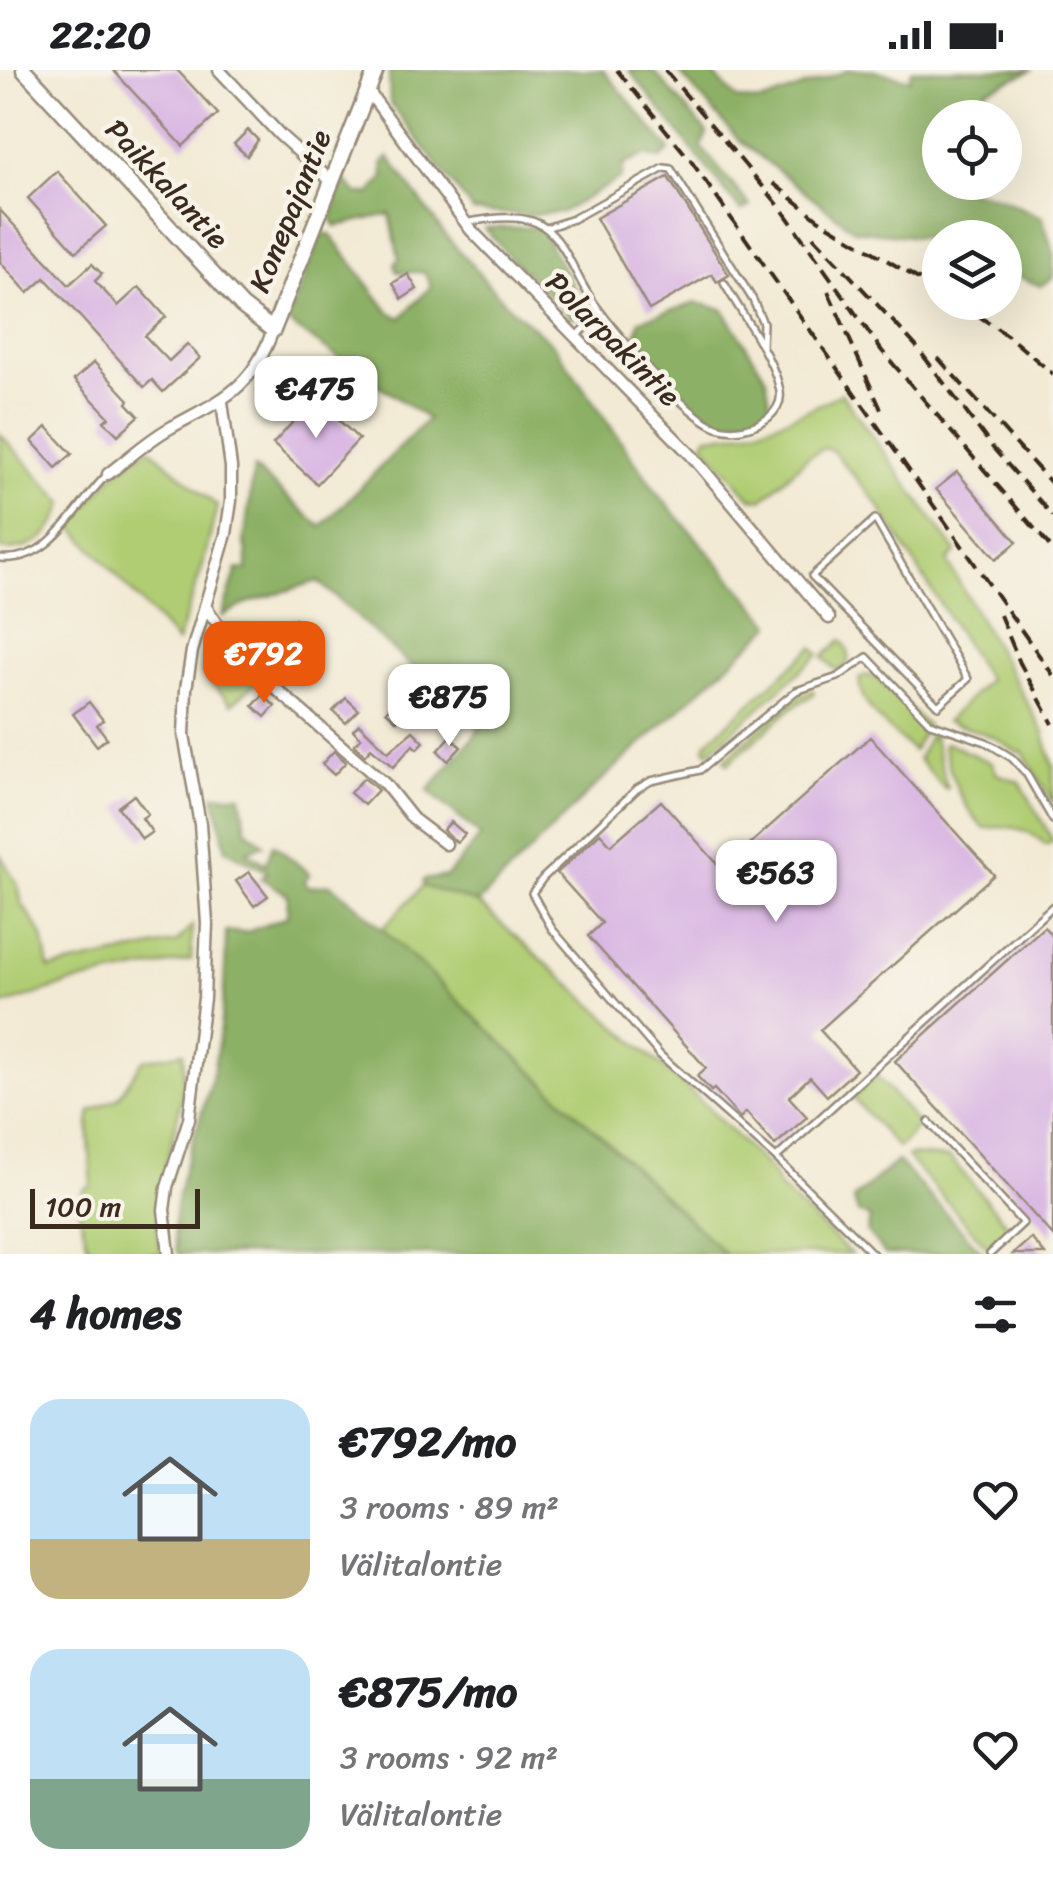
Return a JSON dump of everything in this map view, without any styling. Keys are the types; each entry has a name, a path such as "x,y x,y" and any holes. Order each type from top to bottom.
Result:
{"street":[{"name":"Paikkalantie","path":"24,70 242,306 272,330"},
{"path":"219,70 280,136 330,180"},
{"name":"Konepajantie","path":"108,474 166,430 222,402 254,372 376,70"},
{"name":"Polarpakintie","path":"368,91 466,223 692,456 826,614"},
{"path":"169,1254 164,1210 167,1187 189,1118 204,998 208,923 204,866 184,735 189,670 232,502 232,467 222,402"},
{"path":"206,606 244,661 385,784 413,819 446,844"}],"lane":[{"path":"546,228 574,219 664,168 671,170 754,300 762,324 762,349"},
{"path":"466,223 519,219 546,228 602,314 682,403 699,419 723,430 759,423 780,403 780,389 762,349 724,283"},
{"path":"576,336 602,314"},
{"path":"0,558 22,556 40,548 60,532 108,474"},
{"path":"875,519 968,679 934,706 835,600 812,576 875,519"},
{"path":"826,614 835,600"},
{"path":"872,1254 776,1158 660,1055 552,929 532,893 542,878 637,789 700,770 796,691 838,677 867,658 930,723 986,742 1012,758 1026,773 1053,820"},
{"path":"776,1158 1053,906"},
{"path":"928,1122 1023,1223 990,1254"}],"green space":[{"path":"389,70 603,70 670,150 661,159 646,155 624,164 621,178 562,212 528,215 473,211 390,103"},
{"path":"629,70 653,70 707,133 701,147 750,206 741,211"},
{"path":"677,70 709,70 737,99 761,102 849,70 872,70 910,80 912,70 1033,70 986,90 980,100 922,100 922,200 1004,200 1042,217 1053,251 1053,277 1041,286 1022,278 1022,220 922,220 922,237 854,230 738,139"},
{"path":"389,157 443,232 505,303 553,344 658,494 772,625 591,790 478,903 423,886 423,880 447,876 481,836 428,791 480,729 318,581 250,602 222,616 237,569 247,570 244,542 254,468 321,527 428,419 287,322 321,234 330,234 388,311 401,318 431,286 424,272 397,272 395,264 399,259 390,214 336,226 331,219 344,179 357,194 370,194 384,177 383,162"},
{"path":"540,227 581,301 582,314 572,318 485,228"},
{"path":"696,303 723,309 766,377 768,408 746,419 722,421 709,417 681,395 641,346 636,335 640,320"},
{"path":"841,393 956,552 947,561 1043,731 1053,767 1053,803 1022,751 947,721 988,680 877,503 833,451 824,448 808,457 762,500 751,498 703,443 708,436 777,423"},
{"path":"0,434 64,503 48,532 23,548 0,549"},
{"path":"149,448 217,506 203,565 177,642 72,526 110,478"},
{"path":"214,626 260,679 232,704 202,674 204,653"},
{"path":"841,640 849,657 837,671 823,657"},
{"path":"813,647 819,654 709,752 705,748 707,742"},
{"path":"860,678 878,678 927,726 913,751 870,709 860,688"},
{"path":"812,689 814,694 791,708 728,764 724,760 790,701"},
{"path":"932,731 947,788 945,789 918,759"},
{"path":"947,743 992,763 997,774 1020,782 1053,841 1046,845 1018,829 984,828 958,790 943,745"},
{"path":"214,795 241,795 246,829 264,845 246,851 266,864 273,844 310,874 304,881 308,887 330,884 360,908 725,1254 178,1254 175,1212 216,1055 226,932 247,932 287,917 288,895 261,878 268,872 226,850"},
{"path":"0,854 18,886 22,904 43,936 49,969 177,942 192,926 191,960 71,983 0,1006"},
{"path":"423,886 478,903 701,1101 771,1171 779,1187 851,1254 725,1254 382,929"},
{"path":"183,1052 180,1103 159,1203 161,1254 90,1254 79,1212 83,1190 91,1186 91,1111 118,1098 143,1060"},
{"path":"877,1076 919,1125 898,1148 853,1098"},
{"path":"907,1157 950,1158 1011,1229 989,1249"},
{"path":"897,1161 984,1254 885,1254 867,1232 870,1218 858,1212 853,1199"}],"building":[{"path":"113,70 177,70 218,114 183,146"},
{"path":"248,130 258,140 247,156 234,144"},
{"path":"57,171 106,226 76,252 28,198"},
{"path":"668,177 729,275 717,282 712,274 649,310 596,218"},
{"path":"0,210 69,285 92,264 102,274 95,281 118,306 139,287 166,317 145,336 169,361 187,344 200,358 163,392 152,380 144,387 45,278 28,293 0,262"},
{"path":"408,274 417,289 402,299 393,283"},
{"path":"94,362 139,416 118,435 104,421 109,417 74,380"},
{"path":"315,398 359,439 317,484 273,444"},
{"path":"47,427 72,454 56,468 32,441"},
{"path":"957,472 1017,542 996,559 936,489"},
{"path":"295,618 307,629 295,642 283,631"},
{"path":"263,695 275,706 265,717 253,706"},
{"path":"346,698 359,710 346,723 333,711"},
{"path":"397,700 408,710 397,721 386,711"},
{"path":"89,702 103,720 97,725 107,738 97,746 73,714"},
{"path":"359,724 388,752 413,731 424,742 417,749 413,745 393,767 371,748 365,755 354,745 361,738 353,730"},
{"path":"450,737 461,747 448,761 438,751"},
{"path":"870,737 994,875 820,1030 856,1070 827,1096 810,1077 789,1097 807,1117 775,1145 746,1112 740,1118 697,1076 706,1068 588,936 602,923 557,873 600,833 611,845 661,801 722,869"},
{"path":"334,751 346,762 334,775 322,764"},
{"path":"364,778 378,790 364,805 350,793"},
{"path":"134,795 148,814 142,818 152,832 142,839 118,807"},
{"path":"451,822 465,834 457,843 443,830"},
{"path":"249,872 268,896 254,906 236,881"},
{"path":"1044,927 1053,937 1053,1236 895,1061"},
{"path":"1031,1238 1045,1254 1013,1254"}],"railway":[{"path":"617,70 691,161 1053,675"},
{"path":"665,70 781,208 882,351 1053,550"},
{"path":"773,183 818,219 922,281"},
{"path":"813,236 916,346 993,448 1053,516"},
{"path":"828,291 883,414"},
{"path":"984,320 1053,374"},
{"path":"938,358 1053,485"},
{"path":"1000,615 1020,663 1053,724"}]}
